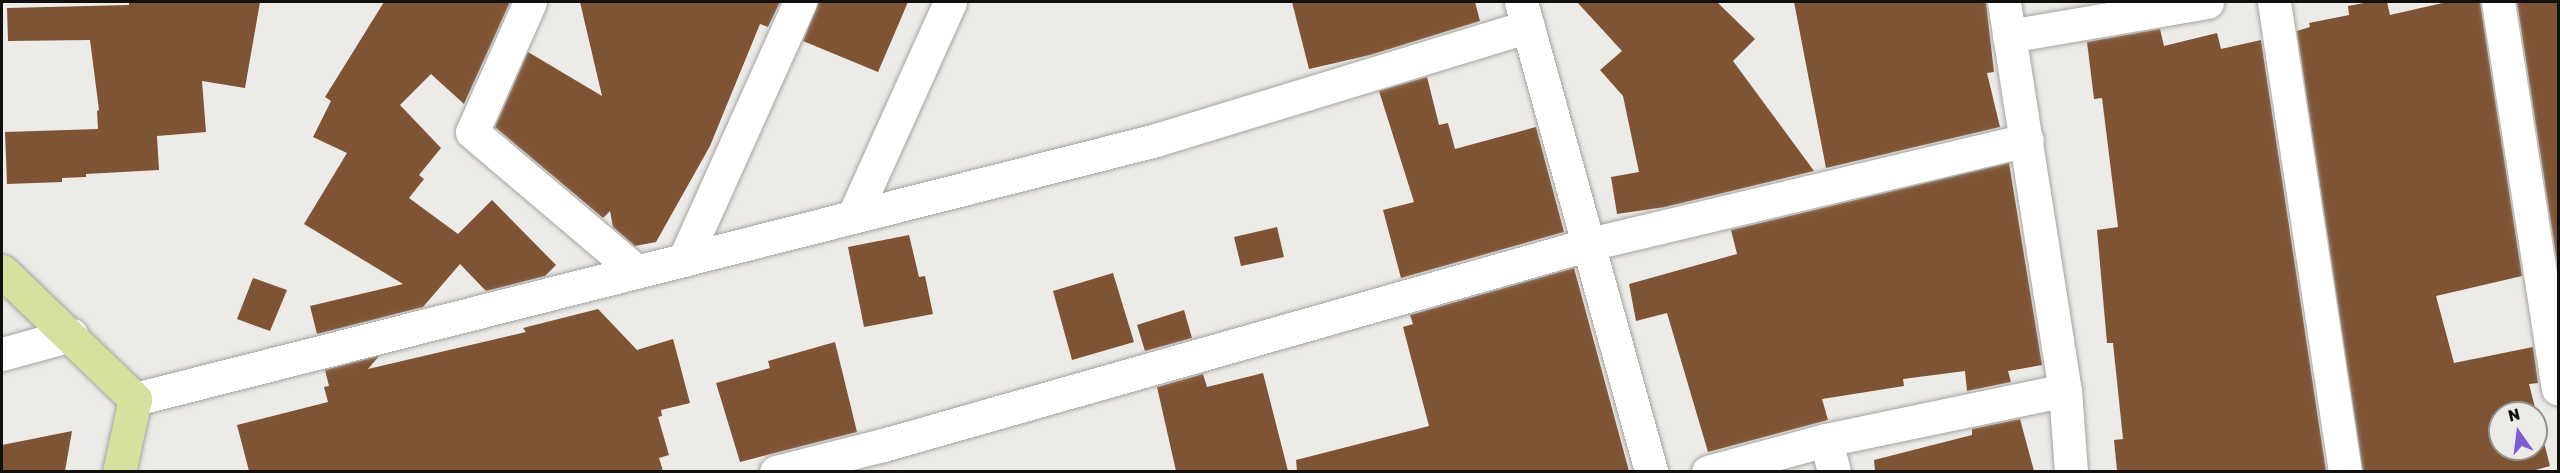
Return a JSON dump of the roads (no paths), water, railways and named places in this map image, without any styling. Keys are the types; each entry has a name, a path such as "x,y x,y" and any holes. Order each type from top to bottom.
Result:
{"main road":[{"path":"2,271 135,399 119,471"}],"street":[{"path":"530,2 472,132 638,272"},
{"path":"684,260 800,2"},
{"path":"853,217 950,2"},
{"path":"2004,2 2065,390 2071,471"},
{"path":"2009,36 2207,2"},
{"path":"2274,2 2345,471"},
{"path":"2498,2 2559,388"},
{"path":"135,399 1156,140 1525,14 1651,471"},
{"path":"776,471 886,458 1590,244 2027,140"},
{"path":"2,354 71,335"},
{"path":"1708,471 1826,440 2065,390"},
{"path":"1826,440 1834,471"}]}
